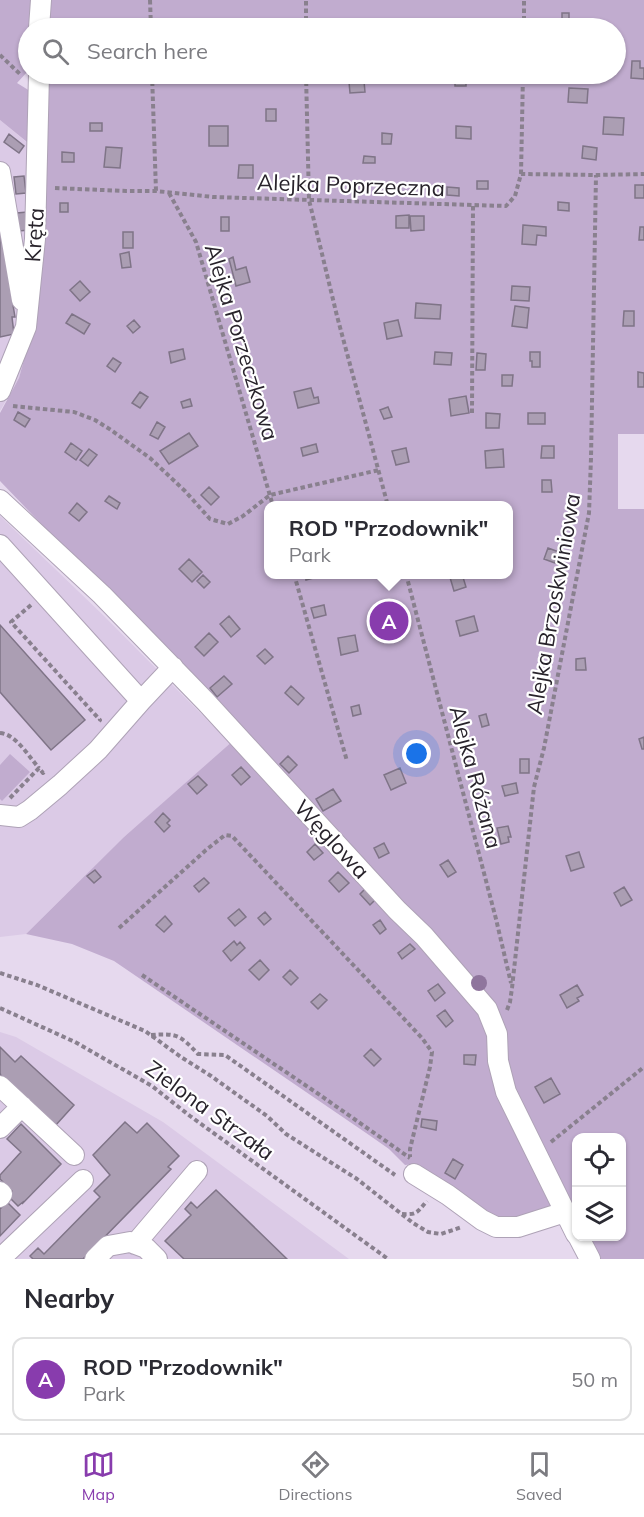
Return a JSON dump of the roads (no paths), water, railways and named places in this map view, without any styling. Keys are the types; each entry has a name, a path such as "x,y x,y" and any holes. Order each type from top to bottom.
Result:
{"street":[{"path":"40,18 41,0"},
{"name":"Kręta","path":"2,398 26,324 35,239 39,84"},
{"path":"0,172 26,324"},
{"name":"Węglowa","path":"0,500 102,595 207,702 397,910 424,936 488,1009 497,1034 498,1061 506,1092 572,1225"},
{"path":"0,545 141,700"},
{"path":"2,810 19,817 30,810 99,750 141,700 173,668"},
{"path":"0,1086 74,1155"},
{"path":"0,1128 22,1106"},
{"path":"412,1166 437,1189 482,1221 496,1227 518,1227 565,1212"},
{"path":"135,1244 197,1171"},
{"path":"0,1259 83,1180"},
{"name":"Węglowa","path":"580,1241 590,1259"},
{"path":"95,1259 108,1246 130,1242 146,1248 157,1259"}],"place":[{"name":"ROD \"Przodownik\"","path":"389,621"}]}
